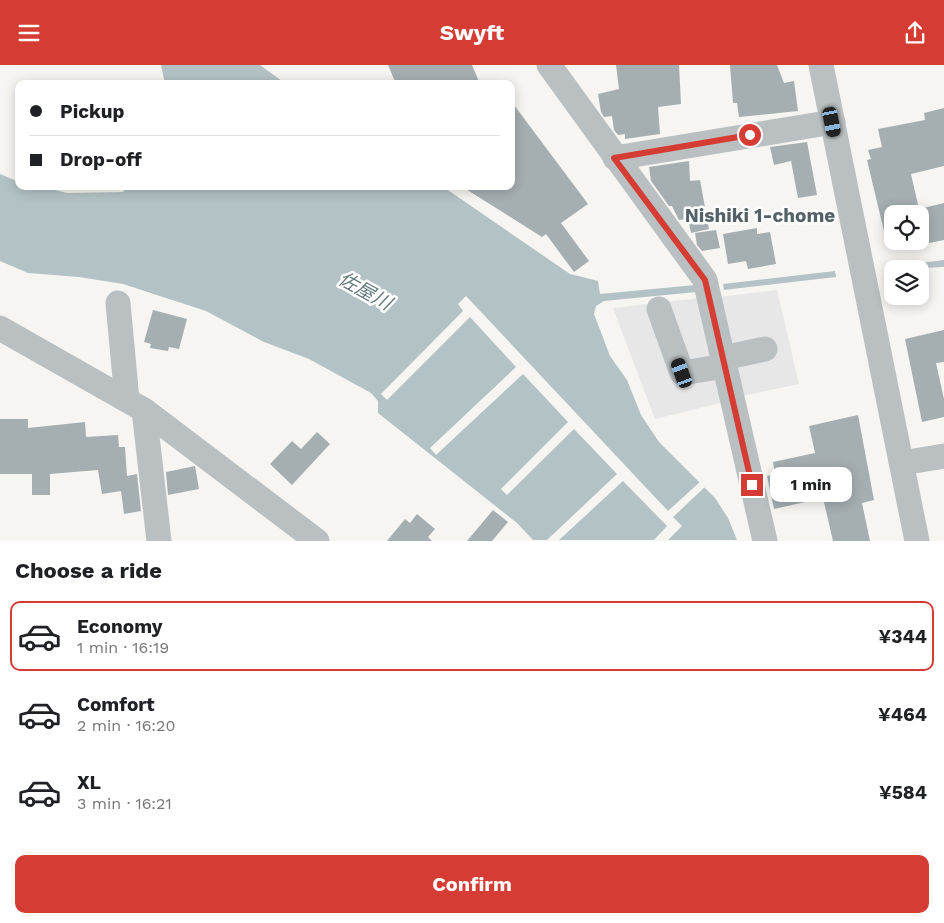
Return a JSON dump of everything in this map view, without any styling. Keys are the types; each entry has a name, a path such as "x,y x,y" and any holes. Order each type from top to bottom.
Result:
{"street":[{"path":"549,65 614,158 705,280 765,541"},
{"path":"821,65 917,541"},
{"path":"614,158 832,122"},
{"path":"118,303 160,541"},
{"path":"658,309 682,373 766,349"},
{"path":"0,328 136,405 293,530 317,541"},
{"path":"902,463 944,456"}],"shaded area":[{"path":"777,290 799,384 742,396 719,297"},
{"path":"700,298 724,402 655,419 613,308"}],"water":[{"path":"161,65 260,65 281,80 164,80"},
{"name":"佐屋川","path":"0,174 15,180 15,190 55,190 67,193 123,192 125,190 448,190 570,274 598,281 600,294 695,285 696,292 604,301 596,306 594,314 610,356 627,380 641,415 659,442 715,498 728,518 737,540 533,540 517,523 378,413 378,401 371,393 309,359 264,342 206,311 123,284 79,277 28,273 0,261"},
{"path":"944,260 944,267 929,268 929,262"},
{"path":"835,271 836,277 724,290 723,284"}],"pier":[{"path":"466,296 668,511 701,481 706,486 673,517 682,526 668,540 654,540 667,526 623,481 559,540 547,540 617,474 574,429 507,495 501,489 568,422 523,374 436,455 430,448 516,367 470,317 387,400 381,394 463,311 458,304"}],"building":[{"path":"388,65 472,65 478,80 394,80"},
{"path":"616,65 679,65 681,104 658,107 660,134 625,139 625,134 618,135 614,130 612,116 604,117 601,112 598,94 619,89"},
{"path":"730,65 777,65 784,83 794,81 798,111 739,117 737,103 733,103"},
{"path":"515,106 588,204 561,223 589,261 574,272 546,234 542,237 467,190 515,190"},
{"path":"944,108 944,166 911,174 918,205 884,205 884,231 867,160 871,159 868,150 882,147 878,129 925,120 924,113"},
{"path":"807,142 817,195 798,198 791,161 774,165 770,147"},
{"path":"689,161 690,181 700,180 709,229 691,233 688,219 679,220 672,206 669,206 651,181 649,167"},
{"path":"944,203 944,240 929,243 929,207"},
{"path":"757,228 757,234 770,232 776,264 748,269 746,261 728,264 723,234"},
{"path":"716,230 720,248 702,251 697,245 695,233"},
{"path":"153,310 187,319 179,349 169,347 168,351 150,348 151,344 144,342"},
{"path":"944,330 944,362 936,363 944,399 944,417 922,422 905,339"},
{"path":"858,415 874,500 862,503 870,541 833,541 823,498 774,509 767,476 775,474 773,462 815,453 809,426"},
{"path":"0,419 28,419 28,428 85,422 86,437 118,435 119,447 125,447 127,476 137,474 141,511 124,514 121,491 102,494 98,470 50,474 50,495 32,495 32,474 0,474"},
{"path":"317,432 330,444 292,485 270,464 292,441 301,449"},
{"path":"195,466 199,489 168,495 166,472"},
{"path":"493,510 508,522 492,541 467,541"},
{"path":"417,514 435,529 428,537 432,541 387,541 405,519 410,523"}],"district":[{"name":"Nishiki 1-chome","path":"760,215"}],"route":[{"path":"750,135 614,158 705,280 752,485"}]}
